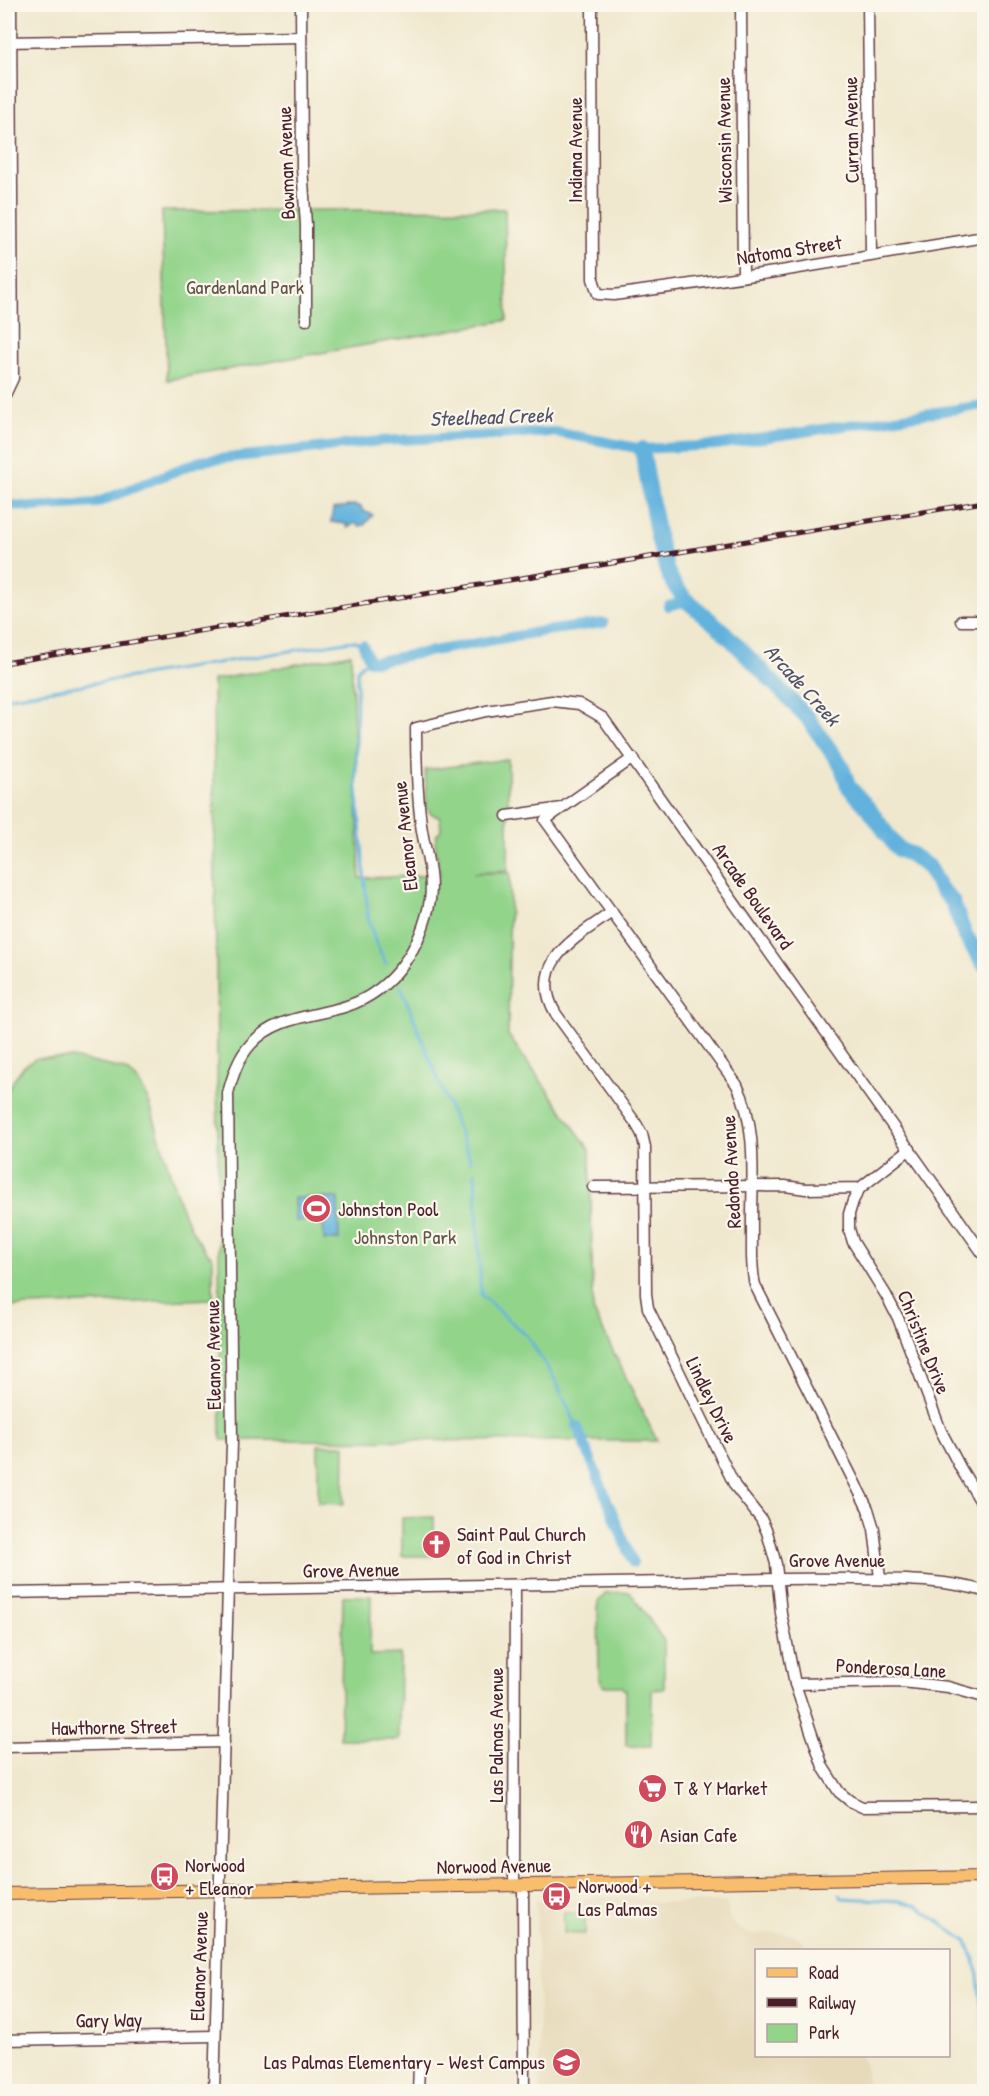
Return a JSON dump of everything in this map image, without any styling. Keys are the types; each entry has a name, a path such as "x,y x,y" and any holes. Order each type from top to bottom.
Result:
{"main road":[{"name":"Norwood Avenue","path":"4,1894 984,1877"}],"street":[{"path":"5,395 9,379 8,41 11,4"},
{"name":"Bowman Avenue","path":"301,4 306,320"},
{"name":"Indiana Avenue","path":"592,4 593,279 598,294"},
{"name":"Wisconsin Avenue","path":"741,4 743,276"},
{"name":"Curran Avenue","path":"868,4 871,255"},
{"path":"8,41 301,37"},
{"name":"Natoma Street","path":"598,294 614,295 743,276 984,237"},
{"path":"961,621 984,621"},
{"name":"Arcade Boulevard","path":"416,728 486,711 552,701 579,704 603,718 984,1255"},
{"name":"Eleanor Avenue","path":"214,2091 232,1442 228,1093 236,1067 246,1051 251,1044 273,1027 298,1017 348,1006 373,993 395,974 412,952 424,926 431,898 430,869 421,826 416,782 416,728"},
{"path":"507,816 562,808 633,758"},
{"name":"Redondo Avenue","path":"562,808 545,820 740,1091 750,1125 752,1262 755,1285 868,1509 880,1578"},
{"name":"Lindley Drive","path":"612,912 558,953 549,972 548,994 556,1014 639,1128 645,1148 646,1294 650,1315 735,1486 761,1519 767,1532 772,1546 781,1613 795,1684 823,1767 839,1792 850,1802 869,1808 984,1806"},
{"path":"593,1187 860,1188 910,1149"},
{"name":"Christine Drive","path":"860,1188 849,1214 849,1229 853,1242 890,1302 908,1342 927,1399 941,1431 984,1507"},
{"name":"Grove Avenue","path":"4,1593 671,1582 777,1578 880,1578 945,1582 984,1591"},
{"name":"Las Palmas Avenue","path":"515,1585 518,1885 524,2091"},
{"name":"Ponderosa Lane","path":"795,1684 921,1683 948,1687 984,1697"},
{"name":"Hawthorne Street","path":"4,1747 224,1742"},
{"name":"Gary Way","path":"4,2040 215,2036"},
{"path":"418,2091 419,2066"}],"shaded area":[{"path":"591,1897 632,1897 657,1903 727,1902 729,1916 737,1927 752,1934 791,1933 801,1939 806,1949 755,1949 755,2057 860,2057 866,2068 867,2091 540,2091 536,1900 580,1900"}],"green space":[{"name":"Gardenland Park","path":"505,209 507,320 167,380 162,211"},
{"name":"Johnston Park","path":"351,654 360,878 440,875 435,842 441,830 440,818 430,813 427,808 425,770 508,759 508,871 473,873 510,873 508,1035 590,1150 593,1310 657,1441 221,1440 213,680"},
{"path":"38,1058 72,1058 123,1069 137,1081 150,1105 185,1216 202,1246 213,1258 213,1299 5,1307 5,1096 22,1068"},
{"path":"318,1445 345,1445 344,1504 318,1503"},
{"path":"434,1517 434,1556 402,1556 402,1518"},
{"path":"630,1592 664,1641 664,1689 652,1690 651,1746 626,1746 626,1691 621,1686 603,1686 599,1677 598,1602 606,1593"},
{"path":"343,1596 371,1596 370,1655 400,1654 399,1740 340,1739"},
{"path":"564,1912 585,1915 585,1934 564,1933"}],"water":[{"path":"354,505 373,515 364,525 359,526 355,523 348,528 346,524 331,522 333,509"},
{"name":"Johnston Pool","path":"294,1198 338,1198 339,1240 324,1240 323,1220 295,1221"}],"waterway":[{"name":"Steelhead Creek","path":"4,504 32,507 96,503 200,461 380,441 555,432 642,449 716,445 984,405"},
{"name":"Arcade Creek","path":"642,449 658,538 667,571 674,585 687,601 722,630 807,717 842,767 848,786 869,809 894,844 928,867 940,888 952,901 965,935 984,964"},
{"path":"668,606 687,601"},
{"path":"363,645 370,661 377,661 544,631 604,623"},
{"path":"4,698 345,642 355,641 363,645"},
{"path":"370,661 361,665 357,670 356,778 368,917 375,941 386,964"},
{"path":"401,987 471,1161"},
{"path":"475,1172 481,1295 527,1336 555,1380 577,1426"},
{"path":"577,1426 633,1563"},
{"path":"840,1895 842,1898 900,1901 917,1906 967,1942 977,1968 984,2029"}],"railway":[{"path":"4,663 984,502"}],"place":[{"name":"Johnston Pool","path":"317,1209"},
{"name":"Saint Paul Church of God in Christ","path":"436,1545"},
{"name":"T & Y Market","path":"653,1788"},
{"name":"Asian Cafe","path":"639,1835"},
{"name":"Norwood + Eleanor","path":"164,1877"},
{"name":"Norwood + Las Palmas","path":"557,1897"},
{"name":"Las Palmas Elementary - West Campus","path":"566,2062"}]}
